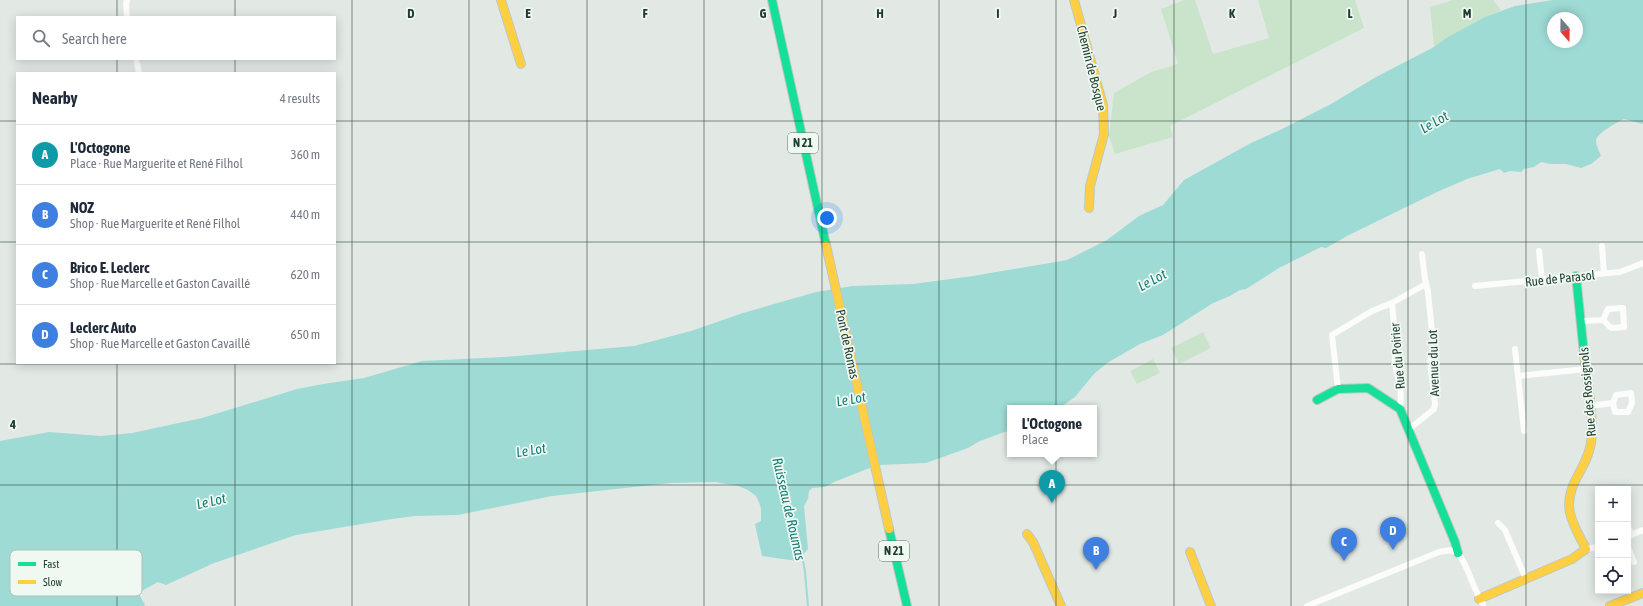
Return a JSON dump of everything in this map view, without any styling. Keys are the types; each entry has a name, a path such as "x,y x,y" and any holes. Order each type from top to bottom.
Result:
{"street":[{"path":"127,16 126,4 128,0"},
{"path":"501,0 521,64"},
{"name":"Pont de Romas","path":"772,0 881,495 907,606"},
{"name":"Chemin de Bosque","path":"1074,0 1103,105 1105,119 1104,134 1090,186 1089,208"},
{"path":"136,60 139,72"},
{"path":"1602,246 1604,273"},
{"path":"1539,251 1542,279"},
{"name":"Avenue du Lot","path":"1408,430 1434,409 1435,404 1430,361 1434,352 1428,292 1422,254"},
{"name":"Rue de Parasol","path":"1475,286 1620,272 1643,263"},
{"name":"Rue des Rossignols","path":"1576,276 1590,406 1592,442 1587,458 1572,485 1569,497 1569,512 1586,549"},
{"path":"1338,389 1332,335 1372,311 1392,303 1426,284"},
{"name":"Rue du Poirier","path":"1392,303 1396,347 1394,354 1397,380 1400,386 1400,409"},
{"path":"1580,321 1603,320"},
{"path":"1515,349 1524,431"},
{"path":"1518,376 1586,369"},
{"path":"1316,400 1338,389 1368,388 1400,409 1437,497 1458,553 1482,604 1526,579 1572,559 1586,549 1595,548"},
{"path":"1590,406 1613,403"},
{"path":"1498,523 1505,530 1526,579"},
{"path":"1631,535 1643,530"},
{"path":"1027,534 1033,542 1061,606"},
{"path":"1307,606 1439,552 1451,550 1458,553"},
{"path":"1190,552 1211,606"},
{"path":"1631,554 1634,562"},
{"path":"1610,606 1643,593"},
{"path":"1323,599 1326,606"}],"green space":[{"path":"1184,0 1195,0 1213,54 1269,38 1258,0 1355,0 1364,28 1170,126 1173,137 1115,154 1109,136 1114,93 1151,72 1178,64 1161,9"},
{"path":"1453,0 1493,0 1501,10 1446,38 1434,47 1430,7"},
{"path":"1203,332 1211,348 1179,364 1171,348"},
{"path":"1153,359 1160,373 1137,384 1130,371"}],"water":[{"name":"Le Lot","path":"1553,0 1643,0 1643,124 1624,119 1604,131 1597,137 1596,140 1601,156 1591,164 1581,168 1566,164 1550,164 1541,162 1534,167 1524,169 1521,172 1510,171 1504,173 1500,169 1467,179 1349,235 1326,248 1321,247 1279,268 1246,289 1240,290 1213,303 1163,335 1140,344 1107,363 1094,374 1075,397 1063,405 1007,405 1007,431 980,441 968,448 926,463 880,465 834,482 825,487 812,488 809,491 808,499 804,506 808,549 797,561 762,556 755,524 761,521 761,509 756,496 748,490 738,486 715,482 671,483 552,496 458,515 415,516 296,535 214,563 166,585 158,582 142,591 142,550 10,550 10,596 140,596 145,605 0,606 0,441 49,432 101,436 132,433 202,418 297,389 364,378 422,361 504,357 634,346 691,331 743,313 816,292 852,286 913,284 973,276 1067,260 1107,240 1139,216 1163,205 1184,180 1251,143 1331,104 1376,77 1434,47 1446,38 1485,17 1515,6"}],"waterway":[{"name":"Ruisseau de Roumas","path":"802,554 808,606"}],"traffic: fast":[{"path":"772,0 826,245"},
{"path":"1576,276 1584,354"},
{"path":"1317,400 1338,389 1368,388 1400,409 1455,542 1458,553"},
{"path":"889,529 907,606"}],"traffic: slow":[{"path":"501,0 521,64"},
{"path":"1074,0 1103,105 1104,134 1090,186 1089,208"},
{"path":"826,245 889,529"},
{"path":"1479,599 1572,559 1586,549 1576,531 1569,506 1572,488 1584,465 1591,443 1592,421 1584,354"},
{"path":"1027,534 1033,542 1061,606"},
{"path":"1190,552 1211,606"},
{"path":"1610,606 1643,593"}],"place":[{"name":"L'Octogone","path":"1052,503"},
{"name":"Leclerc Auto","path":"1393,550"},
{"name":"Brico E. Leclerc","path":"1344,561"},
{"name":"NOZ","path":"1096,570"}]}
